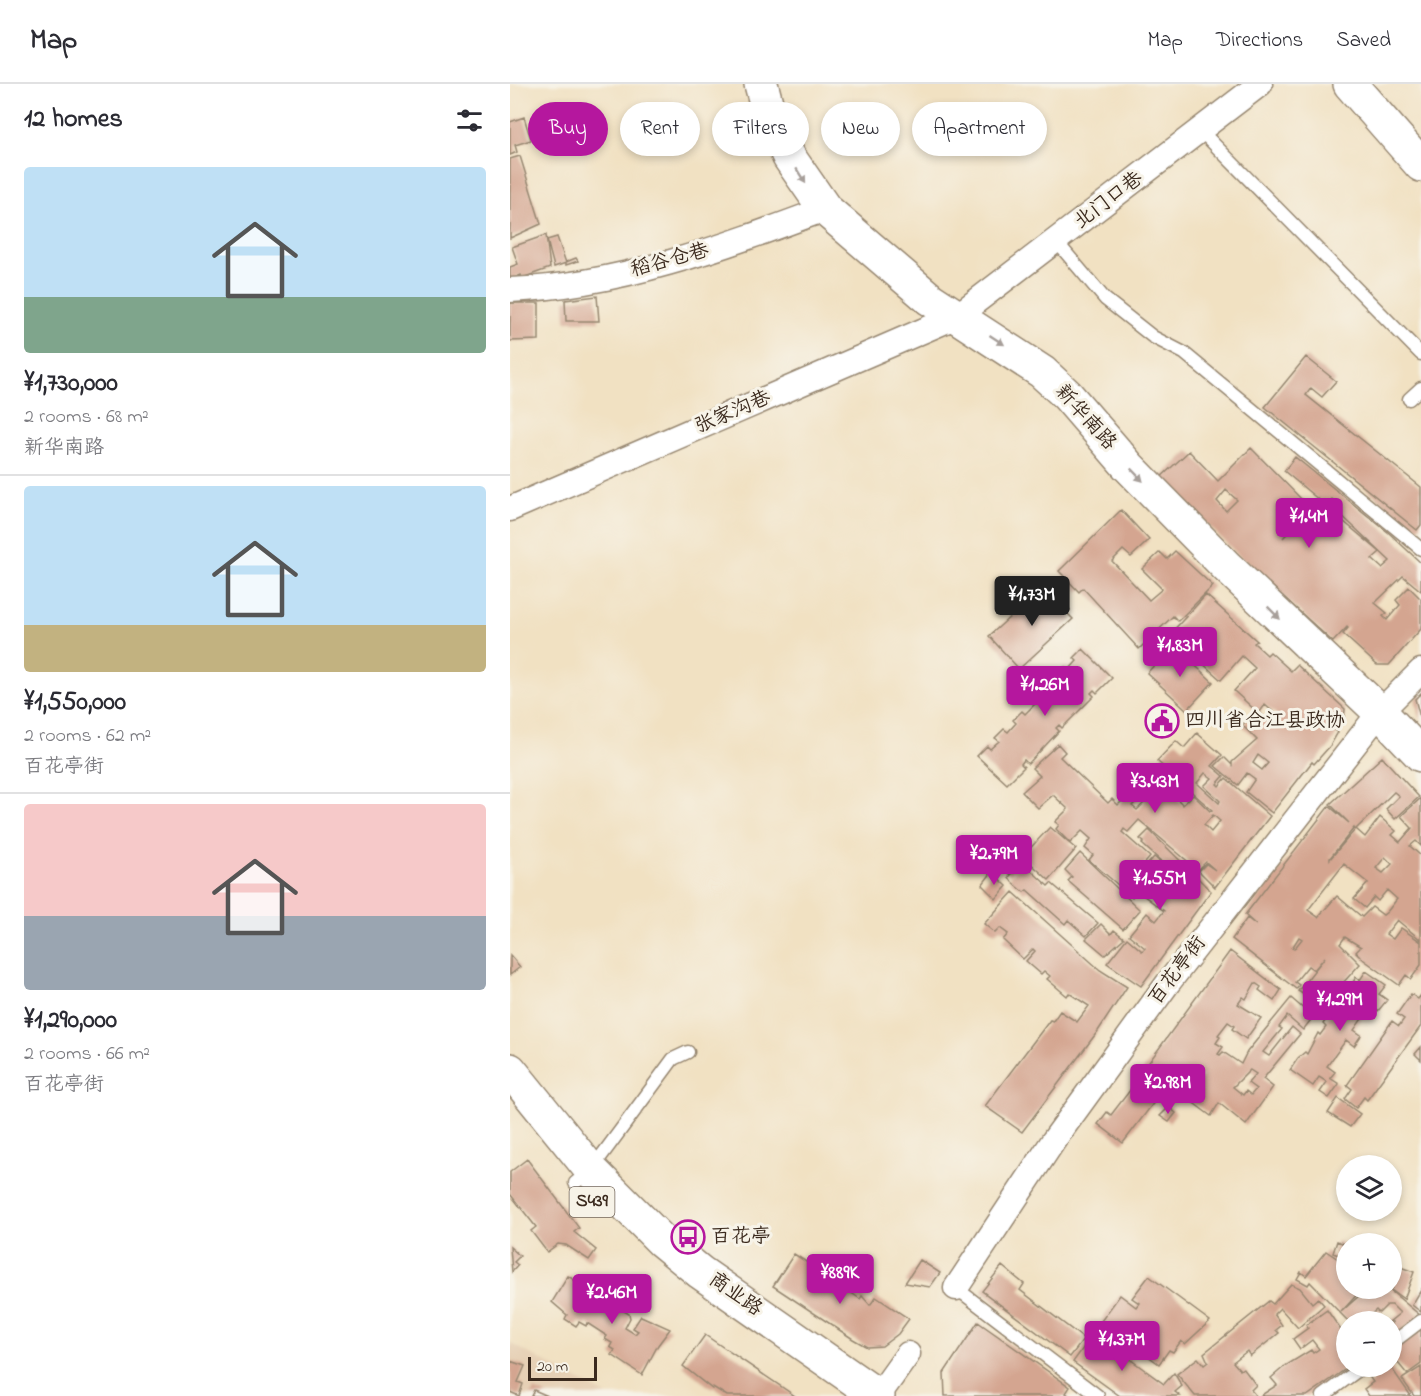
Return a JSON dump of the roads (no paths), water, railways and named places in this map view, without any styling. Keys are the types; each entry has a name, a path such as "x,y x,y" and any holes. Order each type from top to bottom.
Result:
{"main road":[{"name":"新华南路","path":"761,84 769,114 789,157 825,209 930,298 1023,358 1067,394 1129,467 1227,567 1380,712 1421,755"},
{"path":"1350,84 1421,165"},
{"name":"商业路","path":"510,1070 583,1177"},
{"name":"商业路","path":"510,1101 622,1217 643,1254 687,1289 842,1396"},
{"name":"商业路","path":"622,1217 662,1241 700,1272 878,1396"}],"street":[{"name":"北门口巷","path":"957,316 1260,84"},
{"name":"稻谷仓巷","path":"510,290 554,289 654,267 731,244 825,209"},
{"name":"张家沟巷","path":"510,509 957,316"},
{"name":"百花亭街","path":"956,1288 1054,1140 1161,992 1380,712 1421,671"},
{"path":"878,1396 908,1354"}],"lane":[{"path":"1201,131 1421,354"},
{"path":"1056,241 1105,299 1154,337 1184,353 1421,549"},
{"path":"1409,399 1421,388"},
{"path":"583,1177 673,1059 688,1052"},
{"path":"956,1288 1098,1396"},
{"path":"1402,1335 1421,1321"},
{"path":"1323,1396 1349,1377"}],"place":[{"name":"四川省合江县政协","path":"1162,721"},
{"name":"百花亭","path":"688,1237"}]}
